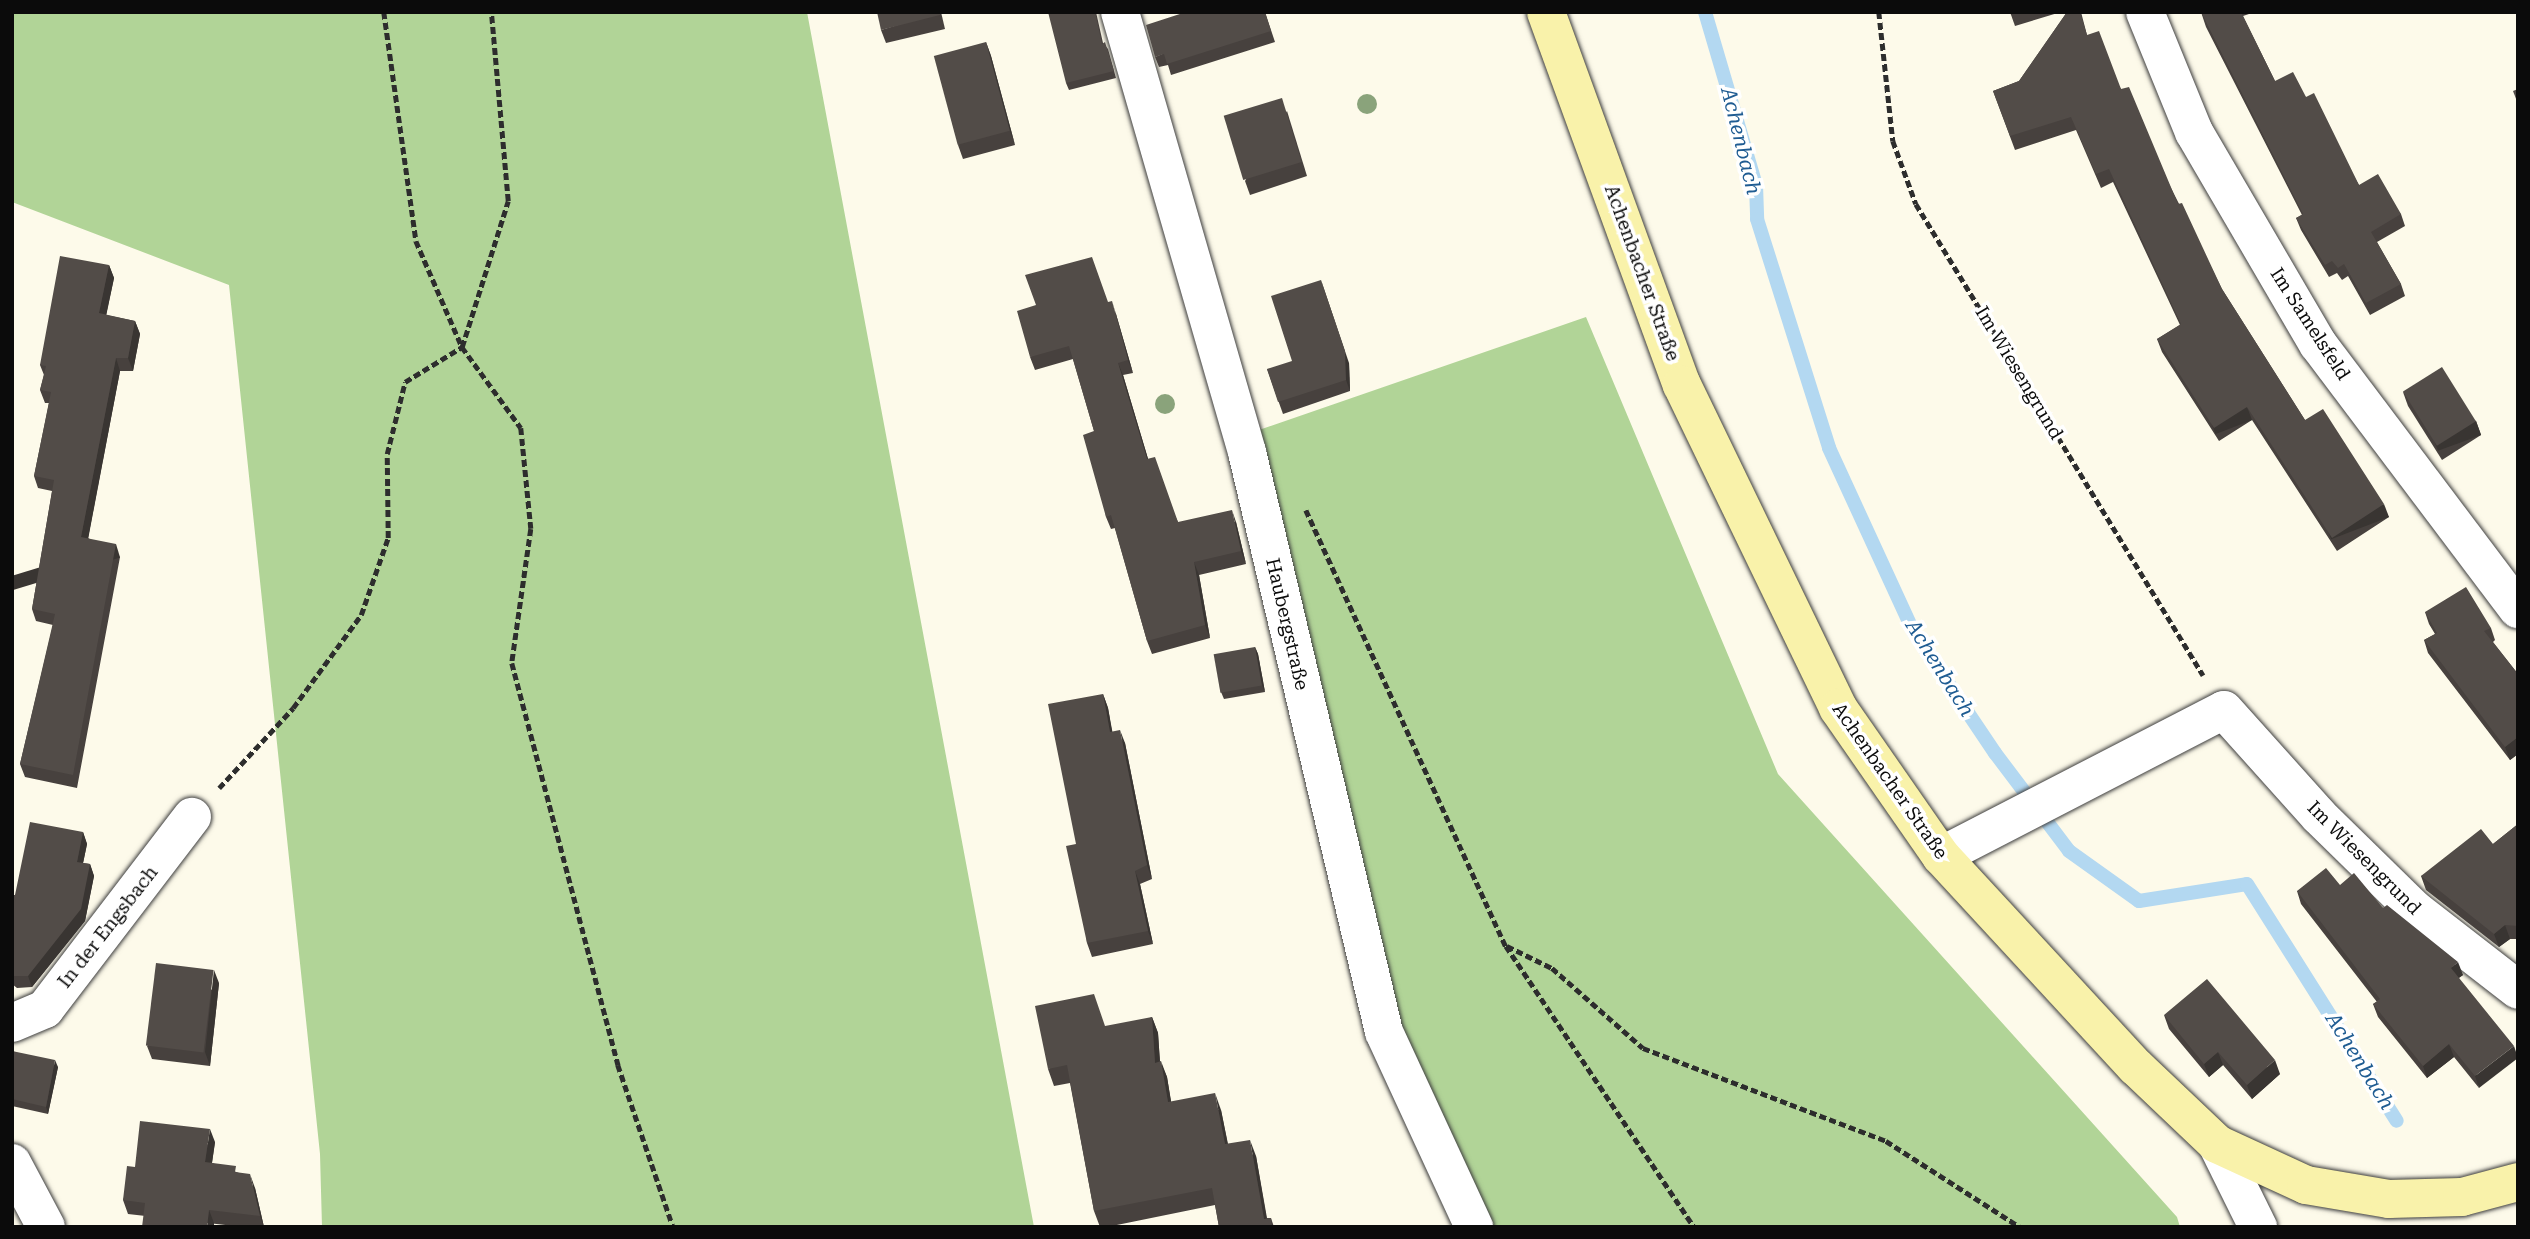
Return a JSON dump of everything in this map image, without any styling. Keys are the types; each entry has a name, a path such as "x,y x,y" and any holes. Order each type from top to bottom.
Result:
{"main road":[{"name":"Achenbacher Straße","path":"1546,12 1682,386 1838,708 1941,856 2136,1067 2217,1144 2306,1185 2389,1199 2462,1197 2518,1182"}],"street":[{"name":"Haubergstraße","path":"1120,12 1247,452 1384,1032 1474,1227"},
{"name":"Im Samelsfeld","path":"2145,12 2194,132 2318,344 2518,609"},
{"path":"1941,856 2224,710"},
{"name":"Im Wiesengrund","path":"2224,710 2319,816 2415,910 2518,990"},
{"name":"In der Engsbach","path":"12,1023 44,1009 192,817"},
{"path":"2217,1144 2258,1227"},
{"path":"12,1163 46,1227"}],"path":[{"path":"384,12 416,241 462,348 521,428 531,529 512,663 618,1065 673,1227"},
{"path":"192,817 293,708 361,615 388,538 387,454 405,382 462,348 508,201 491,12"},
{"name":"Im Wiesengrund","path":"1879,12 1893,141 1916,204 2224,710"},
{"path":"1300,504 1309,512 1506,946 1694,1227"},
{"path":"1506,946 1552,968 1643,1048 1886,1141 2020,1227"}],"green space":[{"path":"12,12 807,12 1034,1227 322,1227 320,1154 229,285 12,202"},
{"path":"1586,317 1778,774 2177,1217 2180,1227 1461,1227 1361,985 1253,432"}],"building":[{"path":"877,12 940,12 940,15 881,30"},
{"path":"1048,12 1095,12 1102,44 1105,42 1114,71 1066,83"},
{"path":"1186,12 1265,12 1271,31 1167,64 1164,54 1155,57 1146,25"},
{"path":"2067,12 2080,12 2087,35 2099,31 2121,89 2129,87 2178,204 2182,203 2222,289 2305,420 2323,409 2384,504 2332,538 2247,407 2214,428 2157,339 2181,324 2109,169 2096,174 2071,117 2010,136 1993,91 2019,81"},
{"path":"2201,12 2241,12 2275,81 2293,72 2306,97 2314,93 2359,185 2378,174 2401,214 2371,232 2401,284 2366,303 2344,264 2338,268 2332,261 2325,265 2296,218 2303,214"},
{"path":"986,42 1010,131 958,145 934,56"},
{"path":"2518,89 2518,104 2513,91"},
{"path":"1282,98 1302,162 1243,180 1224,116"},
{"path":"60,256 109,265 99,313 135,321 128,358 116,358 81,537 116,544 73,775 20,764 55,614 32,609 54,480 34,476 51,392 40,390 46,366 40,365"},
{"path":"1092,257 1108,302 1112,301 1128,360 1118,363 1147,459 1155,457 1178,522 1232,510 1241,551 1194,562 1205,625 1147,641 1111,515 1106,517 1083,435 1094,431 1069,346 1030,357 1017,311 1036,305 1025,275"},
{"path":"1321,280 1345,351 1346,380 1278,402 1267,369 1292,361 1271,296"},
{"path":"2442,367 2476,421 2437,446 2403,391"},
{"path":"2466,587 2491,628 2484,631 2518,674 2518,737 2505,747 2424,640 2437,633 2425,612"},
{"path":"1255,647 1262,685 1220,693 1214,654"},
{"path":"1103,694 1110,732 1120,730 1147,865 1135,871 1148,931 1087,943 1066,846 1076,844 1048,704"},
{"path":"30,822 83,832 77,862 90,864 81,909 28,976 13,976 12,895 15,895"},
{"path":"2518,824 2518,926 2505,925 2494,934 2421,876 2481,829 2493,844"},
{"path":"2326,868 2340,885 2354,873 2383,908 2387,905 2458,962 2451,968 2514,1046 2475,1076 2449,1044 2423,1066 2373,1004 2380,999 2297,891"},
{"path":"156,963 214,970 203,1052 146,1045"},
{"path":"2207,979 2275,1060 2247,1085 2218,1052 2204,1064 2164,1015"},
{"path":"1094,994 1105,1026 1152,1017 1155,1063 1161,1061 1168,1102 1215,1093 1225,1144 1250,1140 1264,1219 1271,1218 1272,1227 1219,1227 1212,1188 1094,1211 1067,1065 1048,1069 1035,1006"},
{"path":"12,1051 55,1060 46,1107 12,1099"},
{"path":"140,1121 210,1129 205,1162 236,1166 235,1172 250,1174 260,1216 209,1210 207,1227 142,1227 145,1203 123,1200 127,1166 135,1167"}],"waterway":[{"name":"Achenbach","path":"1705,12 1756,185 1757,219 1829,448 1913,631 1995,753 2069,851 2139,901 2247,884 2397,1121"}]}
